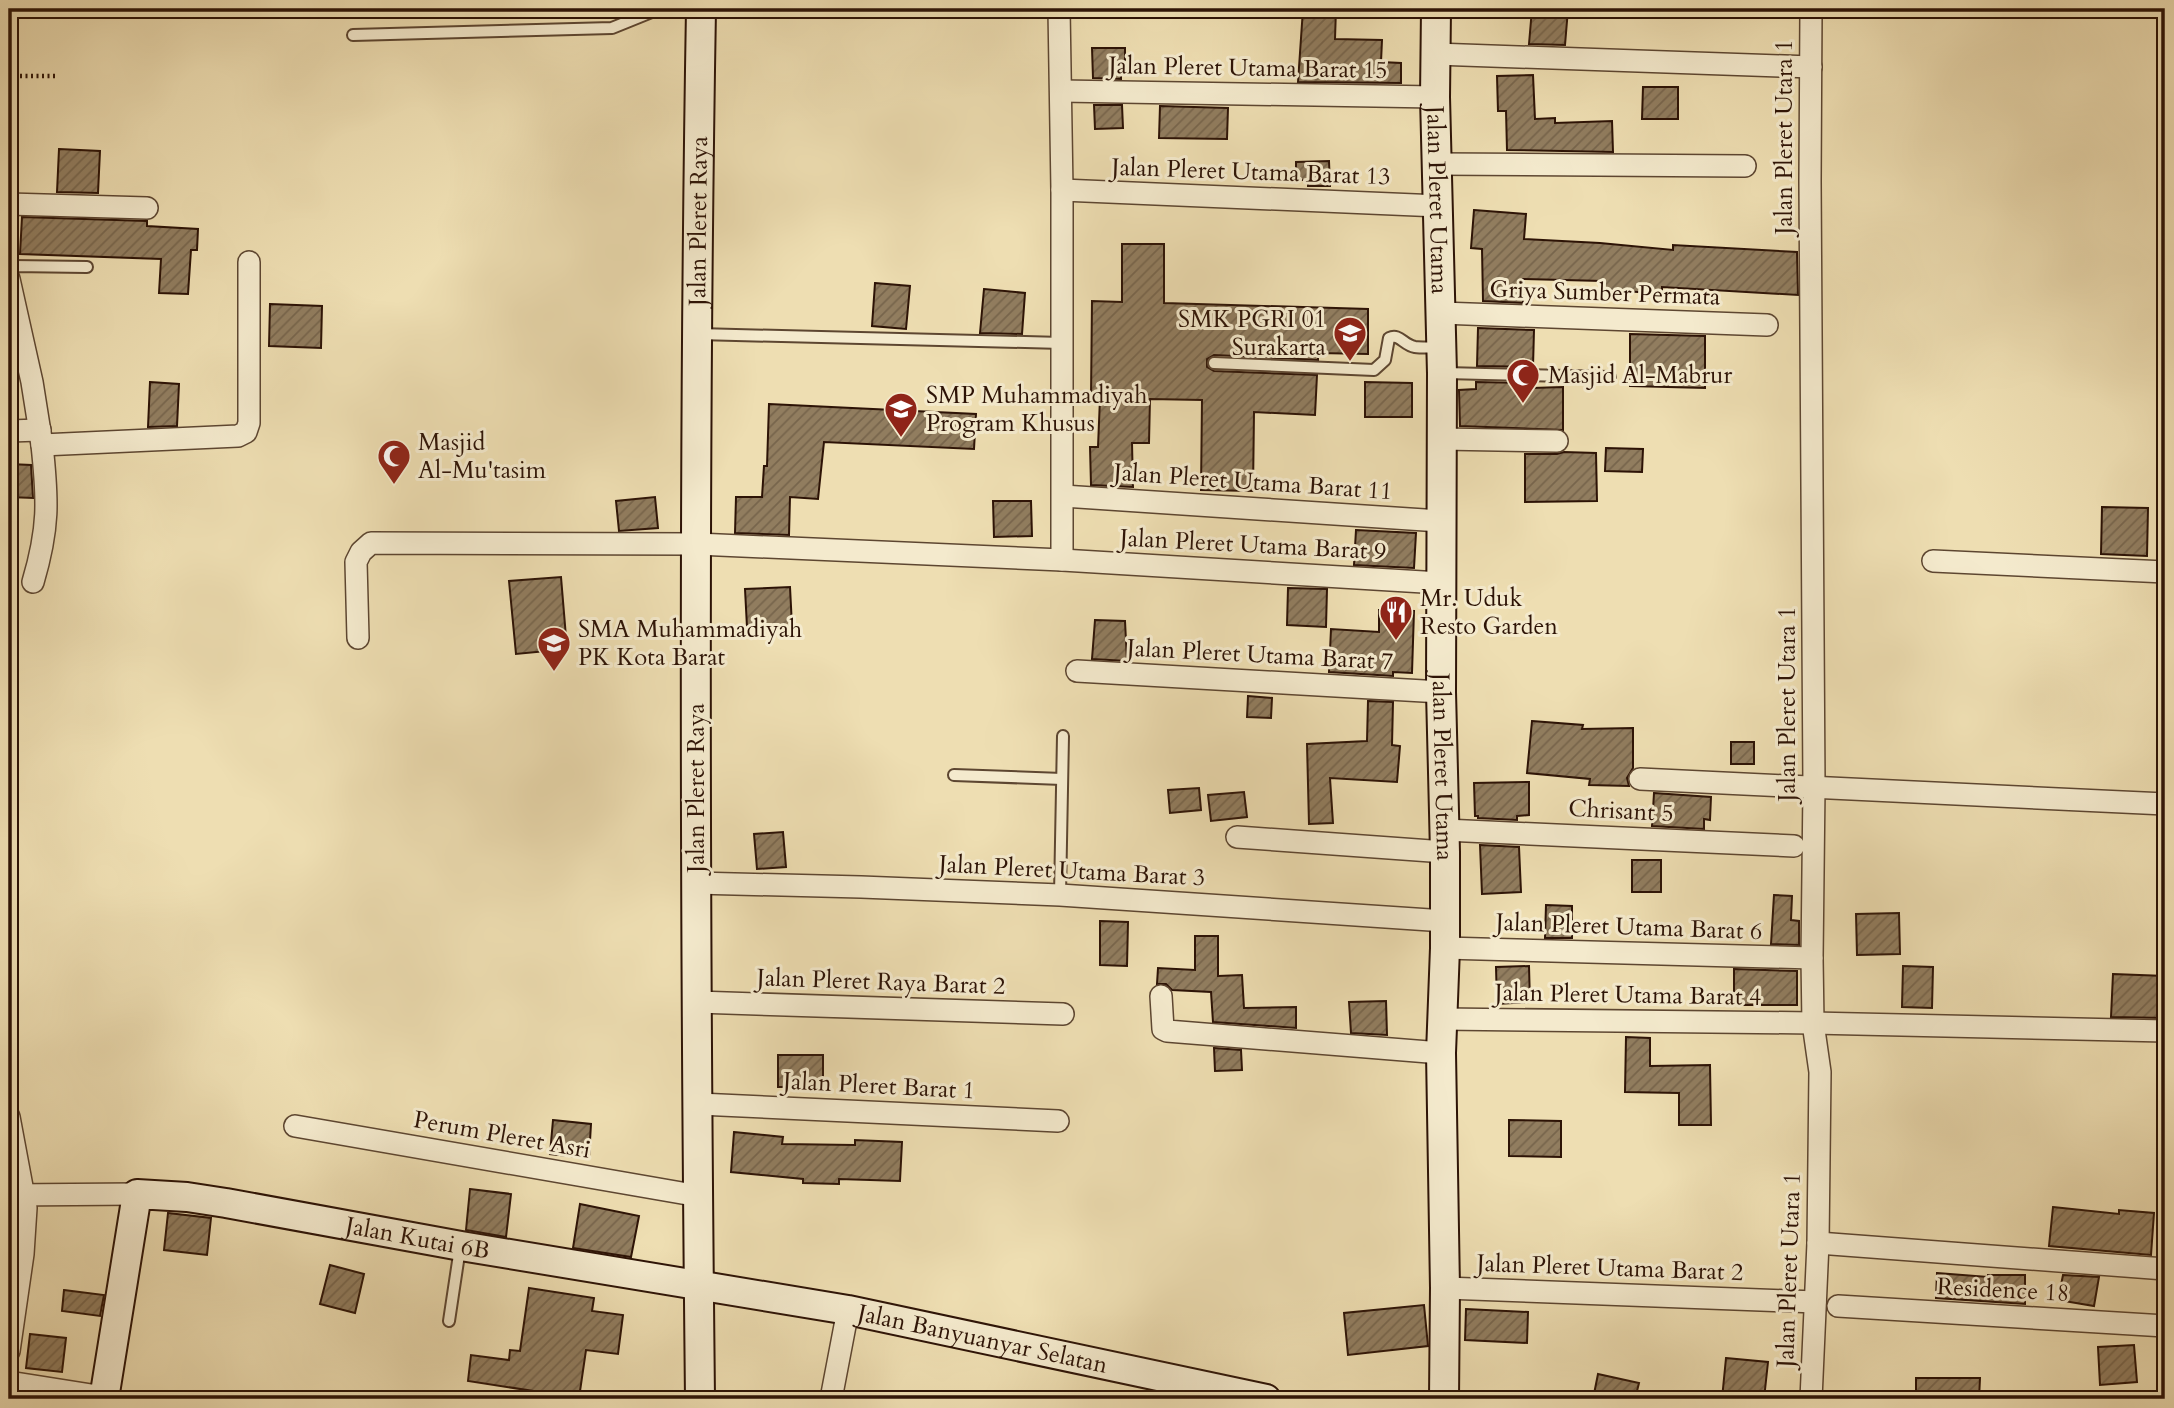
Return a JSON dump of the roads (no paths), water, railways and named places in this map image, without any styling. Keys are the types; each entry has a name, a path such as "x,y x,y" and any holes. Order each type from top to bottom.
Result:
{"street":[{"name":"Jalan Pleret Raya","path":"700,1399 695,883 695,334 701,9"},
{"path":"1059,9 1062,560"},
{"name":"Jalan Pleret Utama","path":"1436,9 1435,97 1442,439 1441,692 1445,841 1441,1053 1444,1399"},
{"name":"Jalan Pleret Utara 1","path":"1811,9 1815,787 1812,958 1813,1023 1819,1072 1818,1242 1811,1399"},
{"path":"1435,54 1811,67"},
{"name":"Jalan Pleret Utama Barat 15","path":"1061,91 1435,97"},
{"path":"1437,163 1745,166"},
{"name":"Jalan Pleret Utama Barat 13","path":"1062,190 1439,206"},
{"path":"9,204 147,208"},
{"path":"9,430 41,438 238,436 246,432 249,424 249,262"},
{"path":"10,288 41,438 47,496 47,523 33,582"},
{"name":"Griya Sumber Permata","path":"1441,313 1767,325"},
{"path":"1442,439 1557,441"},
{"name":"Jalan Pleret Utama Barat 11","path":"1063,496 1440,521"},
{"name":"Jalan Pleret Utama Barat 9","path":"358,638 356,562 361,552 371,543 697,544 1062,560 1440,583"},
{"path":"1933,561 2165,572"},
{"name":"Jalan Pleret Utama Barat 7","path":"1077,671 1441,692"},
{"path":"1640,779 2165,804"},
{"name":"Chrisant 5","path":"1237,837 1794,846"},
{"name":"Jalan Pleret Utama Barat 3","path":"695,883 1060,895 1445,935"},
{"name":"Jalan Pleret Utama Barat 6","path":"1445,935 1812,958"},
{"path":"1161,996 1161,1024 1167,1031 1441,1053"},
{"name":"Jalan Pleret Raya Barat 2","path":"697,1002 1063,1014"},
{"name":"Jalan Pleret Utama Barat 4","path":"1443,1019 1813,1023 2165,1031"},
{"name":"Jalan Pleret Barat 1","path":"699,1104 1058,1121"},
{"path":"9,1117 16,1195 26,1208 23,1254 9,1351"},
{"name":"Perum Pleret Asri","path":"295,1126 699,1196"},
{"path":"9,1382 104,1398 137,1194 16,1195"},
{"name":"Jalan Kutai 6B","path":"137,1194 226,1203 461,1246 699,1284"},
{"path":"1818,1242 2165,1269"},
{"name":"Jalan Banyuanyar Selatan","path":"699,1284 848,1310 1266,1399"},
{"name":"Jalan Pleret Utama Barat 2","path":"1445,1288 1815,1302"},
{"name":"Residence 18","path":"1838,1306 2165,1326"},
{"path":"831,1399 848,1310"}],"lane":[{"path":"353,35 612,28 659,9"},
{"path":"10,288 13,266 87,267"},
{"path":"695,334 1062,343"},
{"path":"1214,363 1374,370 1385,360 1389,338 1397,336 1407,345 1441,360 1610,377"},
{"path":"1060,895 1063,736"},
{"path":"954,775 1062,779"},
{"path":"449,1321 461,1246"}],"place":[{"name":"SMK PGRI 01 Surakarta","path":"1350,363"},
{"name":"Masjid Al-Mabrur","path":"1523,405"},
{"name":"SMP Muhammadiyah Program Khusus","path":"901,439"},
{"name":"Masjid Al-Mu'tasim","path":"394,486"},
{"name":"Mr. Uduk Resto Garden","path":"1396,642"},
{"name":"SMA Muhammadiyah PK Kota Barat","path":"554,673"}]}
